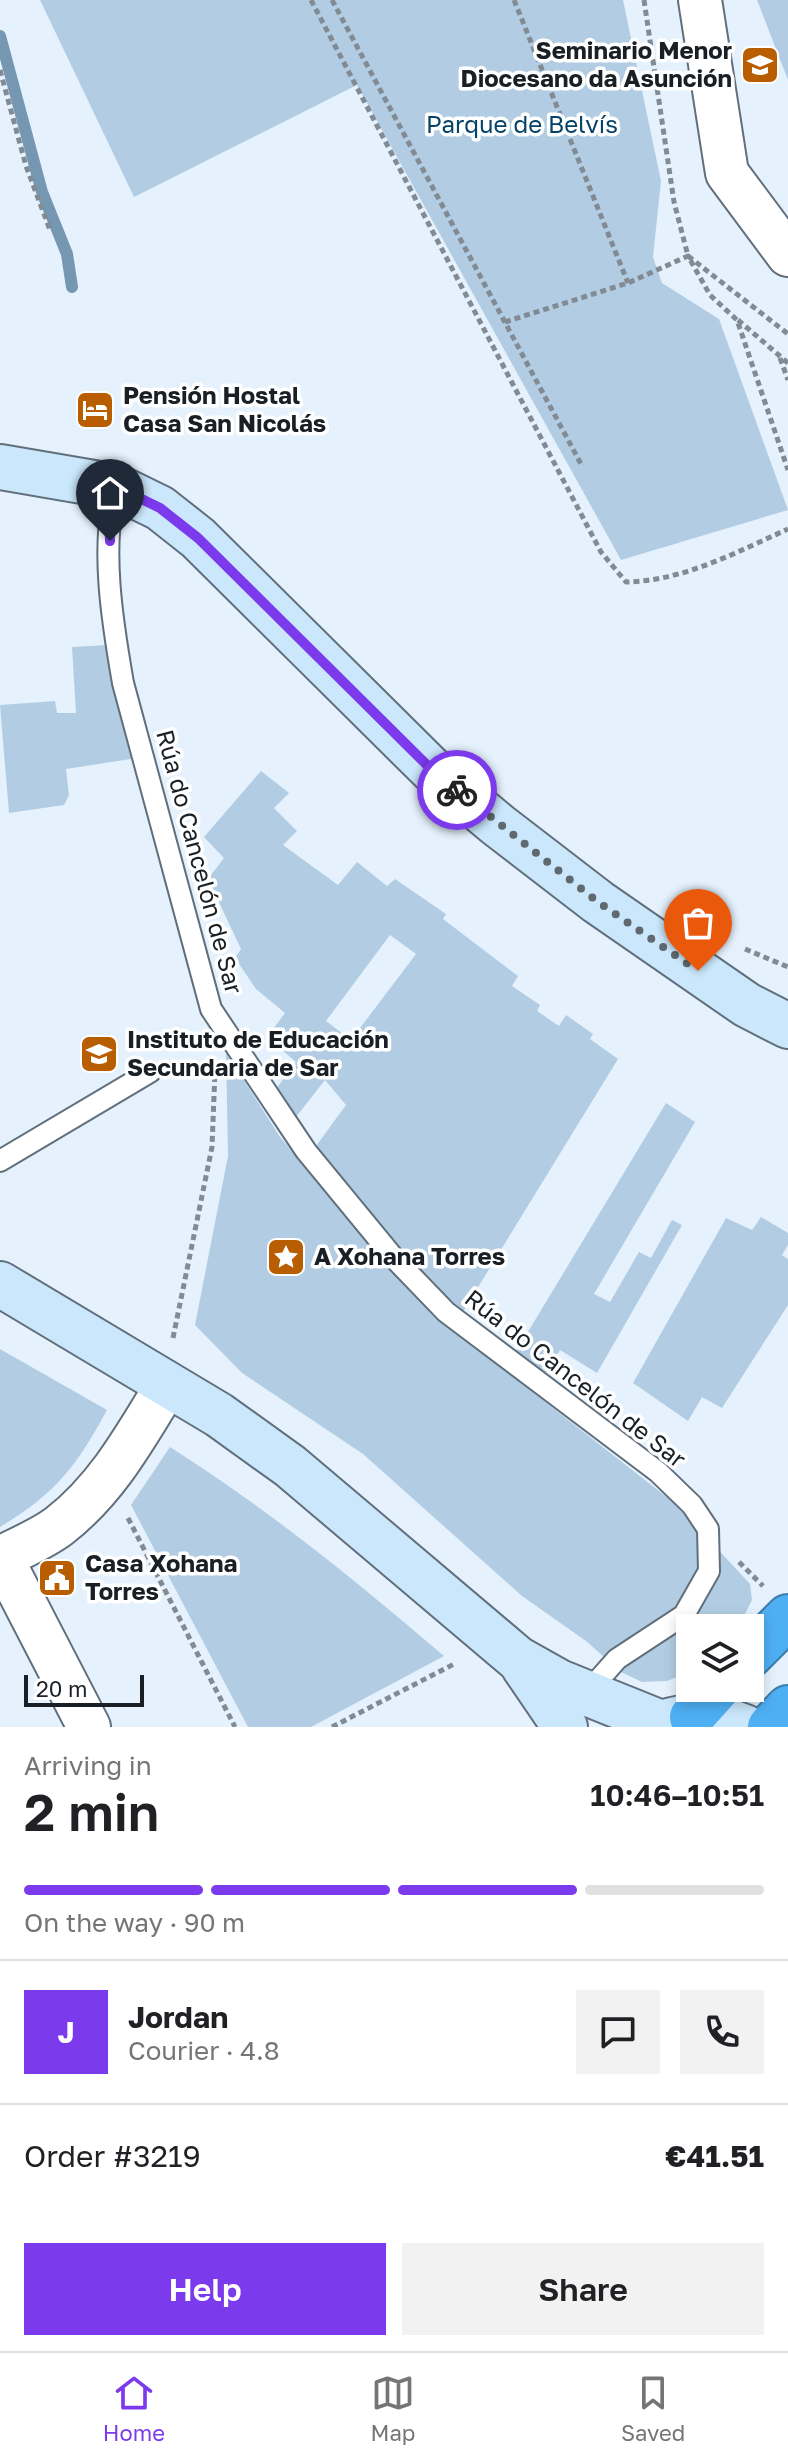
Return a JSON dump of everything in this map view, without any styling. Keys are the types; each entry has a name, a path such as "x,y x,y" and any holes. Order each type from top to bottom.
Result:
{"highway":[{"path":"764,1630 778,1604"},
{"path":"770,1727 788,1708"}],"street":[{"path":"700,0 727,173 774,208 788,255"},
{"path":"0,467 117,487 160,508 198,538 431,769 498,825 598,902 747,1005 788,1026"},
{"path":"0,1284 219,1415 290,1466 575,1711 681,1714 732,1721 745,1727"},
{"path":"89,1727 1,1558 57,1528 87,1503 107,1479 167,1385"}],"lane":[{"name":"Rúa do Cancelón de Sar","path":"117,487 109,512 113,629 123,683 211,1009 306,1151 394,1258 446,1312 658,1472 692,1505 708,1529"},
{"path":"0,1161 150,1072"},
{"path":"575,1711 617,1659 684,1615 709,1571 708,1529"}],"path":[{"path":"311,0 601,552 626,582 655,582 734,554 788,529"},
{"path":"332,0 581,464"},
{"path":"514,0 628,283"},
{"path":"0,70 26,166 50,230"},
{"path":"505,322 628,283 688,256 710,295 788,363"},
{"path":"737,320 788,470"},
{"path":"780,357 788,380"},
{"path":"173,1338 215,1122 211,1009"},
{"path":"126,1515 235,1727"},
{"path":"708,1529 778,1604"},
{"path":"332,1727 461,1661"}],"green space":[{"name":"Parque de Belvís","path":"40,0 623,0 661,181 653,257 662,283 719,319 788,510 621,560 357,85 134,197"},
{"path":"757,0 788,0 788,80"},
{"path":"107,645 137,752 131,759 66,769 69,795 64,805 9,813 0,705 55,701 57,713 76,713 72,647"},
{"path":"261,771 289,793 274,808 297,831 283,845 338,885 357,862 387,886 395,879 446,914 443,919 518,976 512,986 540,1005 537,1011 559,1026 566,1015 593,1034 590,1039 618,1059 461,1315 433,1289 316,1146 346,1105 325,1080 296,1117 276,1089 296,1062 267,1037 285,1013 256,989 235,958 241,949 208,879 224,858 204,837","holes":["390,935 416,954 351,1040 326,1021"]},
{"path":"226,1052 280,1137 431,1313 677,1505 750,1584 752,1600 745,1614 676,1614 676,1677 642,1682 621,1672 586,1641 522,1596 363,1454 242,1373 195,1325 228,1156"},
{"path":"666,1103 695,1122 594,1294 610,1302 639,1252 651,1258 672,1220 682,1225 597,1373 560,1350 544,1376 514,1355"},
{"path":"761,1217 788,1233 788,1245 782,1255 788,1259 788,1305 722,1408 702,1397 688,1421 633,1383 726,1218 752,1230"},
{"path":"0,1349 107,1410 85,1448 63,1477 36,1502 0,1527"},
{"path":"170,1447 242,1495 311,1547 444,1656 311,1727 248,1727 131,1505"}],"waterway":[{"path":"0,36 42,192 67,254 72,287"}],"way so far":[{"path":"457,790 598,902 698,971"}],"place":[{"name":"Seminario Menor Diocesano da Asunción","path":"760,65"},
{"name":"Pensión Hostal Casa San Nicolás","path":"95,410"},
{"name":"Instituto de Educación Secundaria de Sar","path":"99,1054"},
{"name":"A Xohana Torres","path":"286,1257"},
{"name":"Casa Xohana Torres","path":"57,1578"}],"route":[{"path":"110,541 109,512 117,487 160,508 198,538 431,769 457,790"}]}
